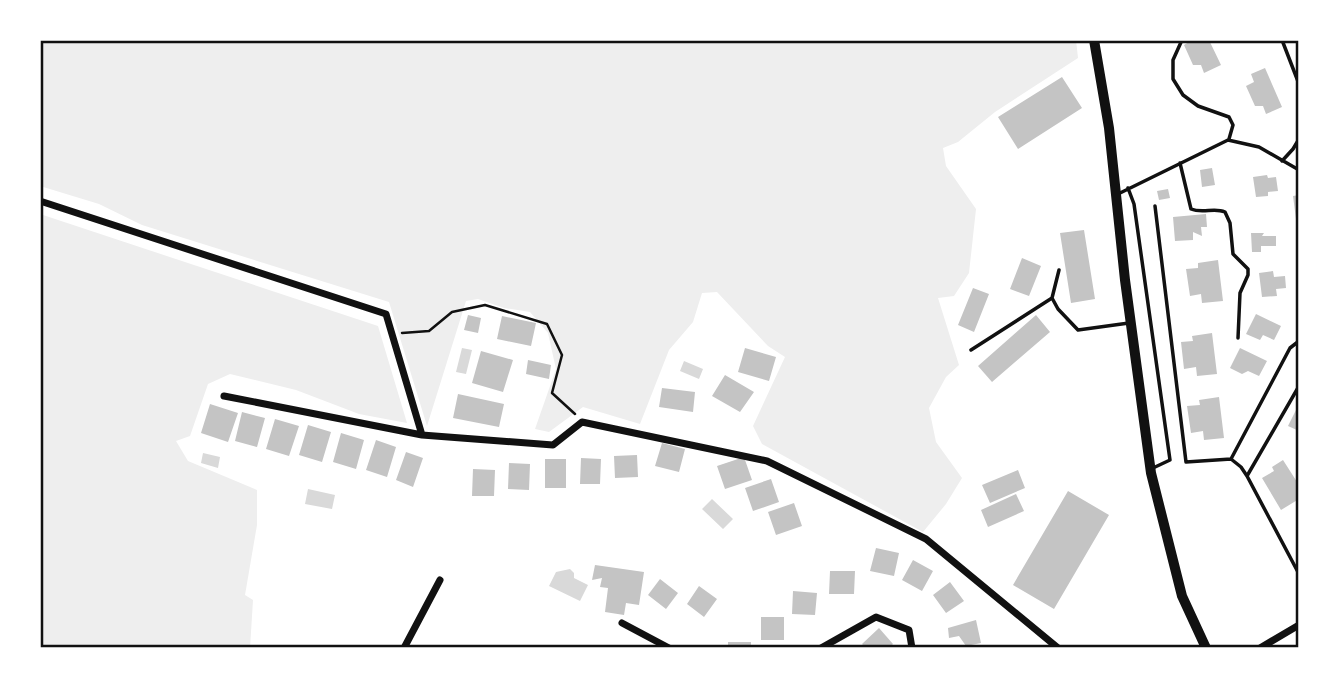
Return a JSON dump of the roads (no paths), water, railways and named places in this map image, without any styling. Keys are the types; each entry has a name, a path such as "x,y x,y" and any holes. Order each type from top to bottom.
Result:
{"street":[{"path":"1094,40 1110,128 1131,323 1151,469 1182,596 1206,648"},
{"path":"40,201 386,314 422,435"},
{"path":"224,396 422,435 553,445 582,422 767,461 926,539 1058,648"},
{"path":"404,648 440,580"},
{"path":"821,648 876,617 909,630 912,648"},
{"path":"622,622 669,648"},
{"path":"1260,648 1299,625"}],"lane":[{"path":"1182,40 1173,60 1174,79 1183,95 1198,106 1229,117 1233,125 1228,140"},
{"path":"1282,40 1299,84"},
{"path":"1282,160 1299,139"},
{"path":"1117,194 1228,140 1259,147 1299,170"},
{"path":"1180,163 1191,209 1199,212 1219,209 1225,212 1230,223 1233,254 1248,269 1240,293 1238,338"},
{"path":"1128,188 1135,204 1170,460 1151,469"},
{"path":"1155,206 1186,463 1231,459 1241,467 1299,575"},
{"path":"1059,270 1052,298 1058,309 1078,330 1131,323"},
{"path":"971,350 1052,298"},
{"path":"1231,459 1290,348 1299,341"},
{"path":"1247,476 1299,386"}]}
